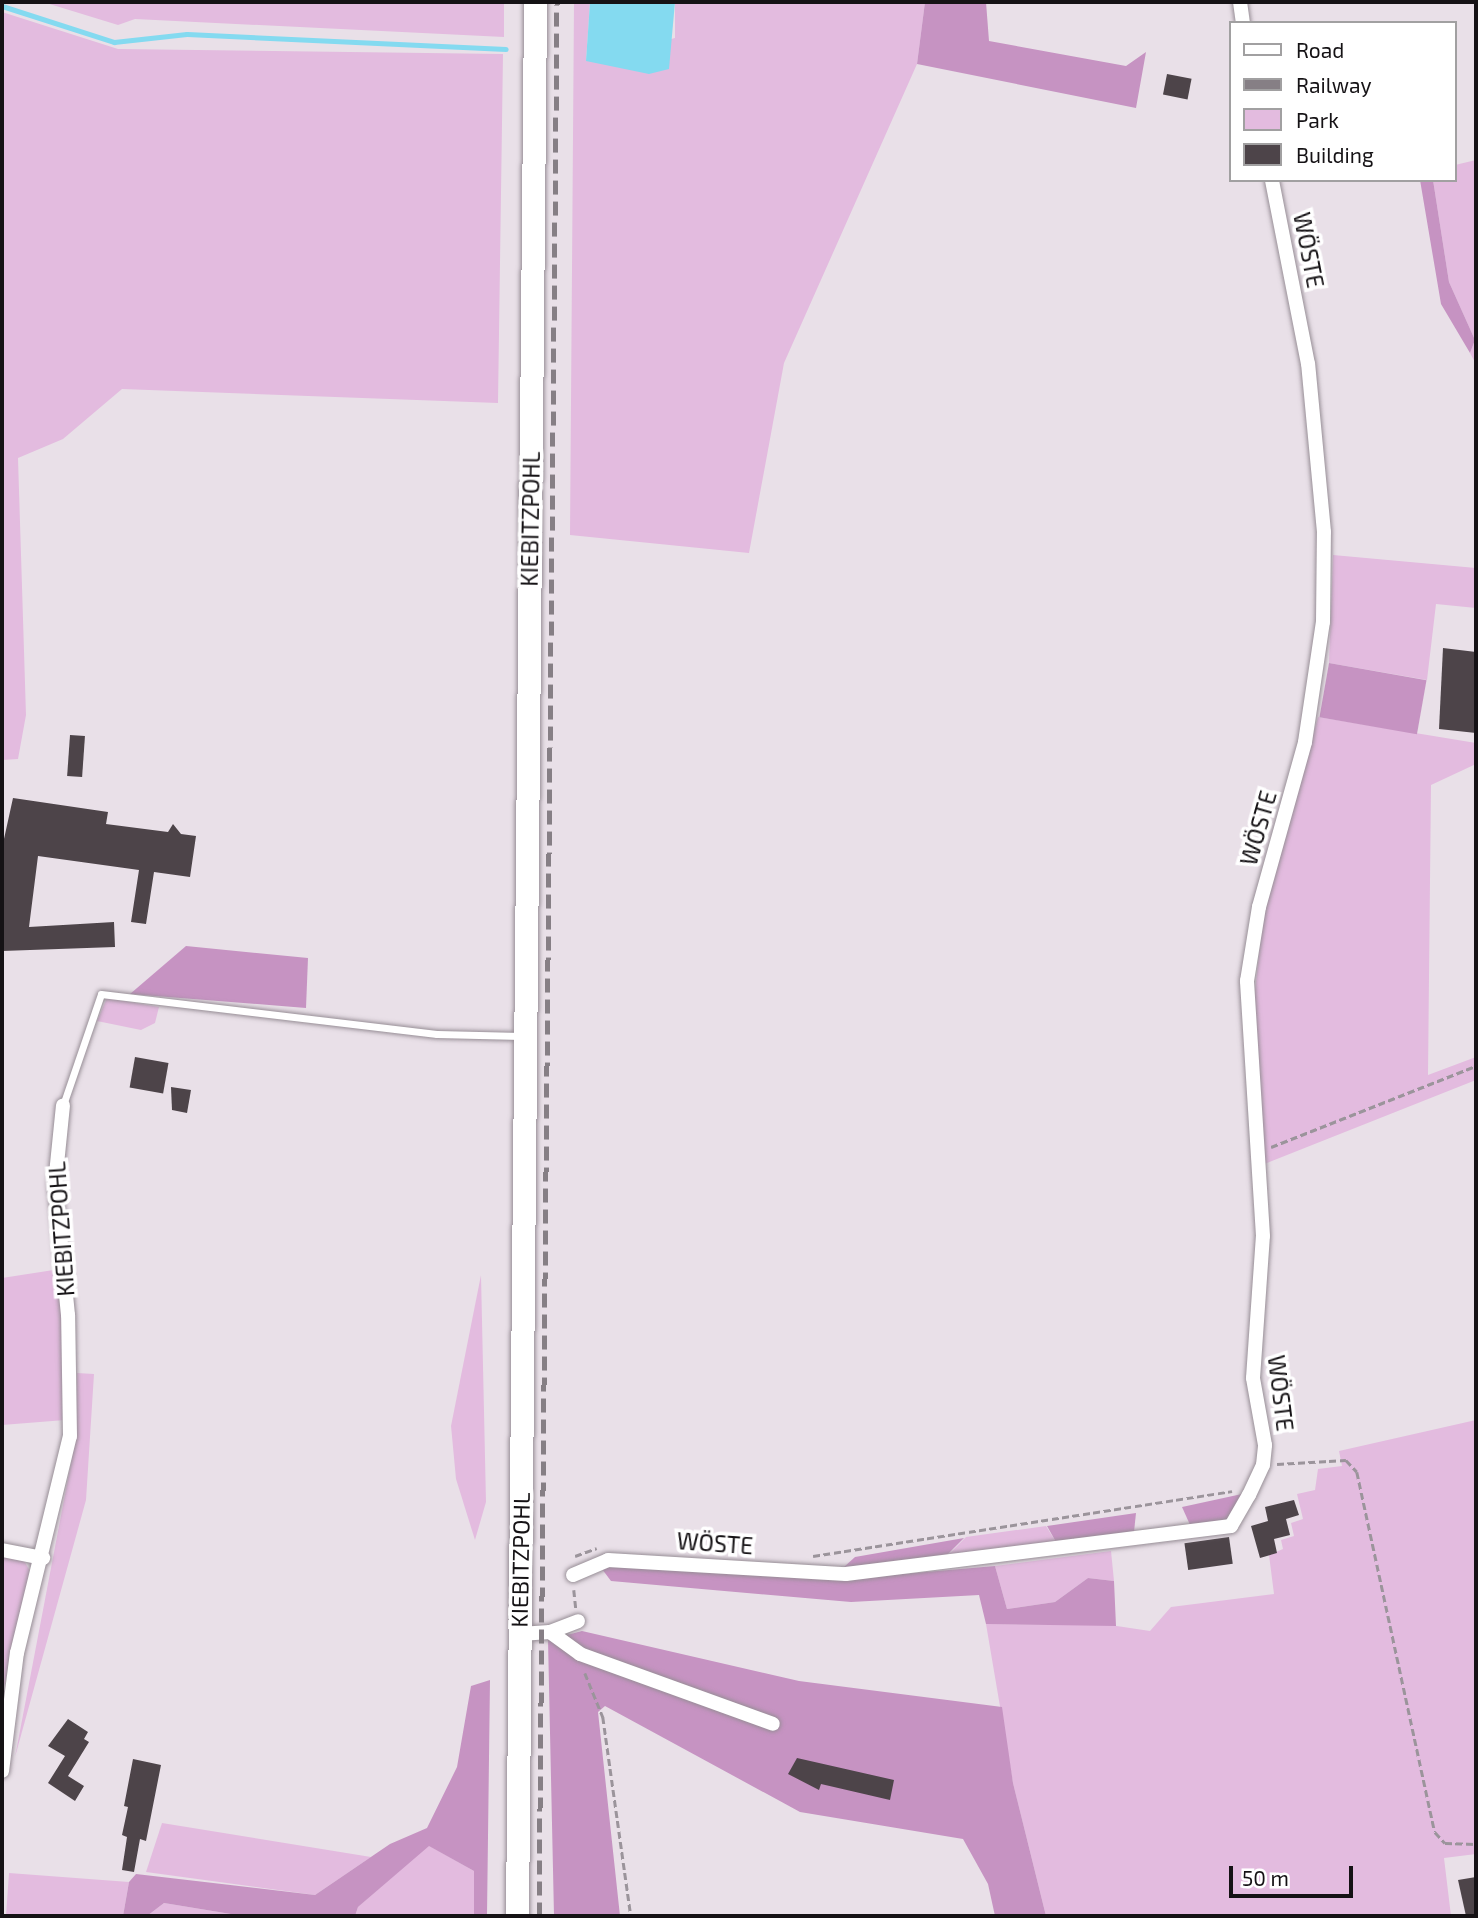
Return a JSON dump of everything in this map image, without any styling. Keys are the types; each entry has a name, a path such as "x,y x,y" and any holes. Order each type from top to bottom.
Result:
{"main road":[{"name":"KIEBITZPOHL","path":"517,1916 512,1635 525,1036 535,2"}],"street":[{"path":"1240,2 1243,21"},
{"name":"WÖSTE","path":"573,1575 608,1560 846,1574 1231,1526 1264,1465 1253,1378 1263,1257 1246,1018 1250,955 1305,741 1323,622 1324,532 1308,364 1272,182"},
{"name":"KIEBITZPOHL","path":"2,1771 17,1653 43,1558 70,1436 68,1315 55,1184 63,1105"},
{"path":"2,1550 43,1558"},
{"path":"512,1635 550,1632 578,1621"},
{"path":"550,1632 580,1654 773,1724"}],"lane":[{"name":"KIEBITZPOHL","path":"63,1105 101,994 438,1034 525,1036"}],"path":[{"path":"1254,1153 1476,1066"},
{"path":"1264,1465 1346,1460 1357,1472 1435,1832 1445,1843 1476,1844"},
{"path":"809,1556 1250,1488"},
{"path":"578,1621 573,1575 578,1552 599,1548"},
{"path":"580,1654 603,1717 631,1916"}],"green space":[{"path":"43,2 504,2 504,37 135,19 118,25"},
{"path":"574,2 590,2 586,61 675,38 675,2 925,2 917,64 784,363 749,553 570,535"},
{"path":"2,12 118,49 503,54 498,403 122,389 63,439 18,458 26,715 18,759 2,760"},
{"path":"1476,160 1476,364 1470,353 1475,340 1449,282 1433,182 1457,182 1457,165"},
{"path":"1333,555 1476,568 1476,608 1436,604 1427,680 1329,663"},
{"path":"1318,717 1476,743 1476,764 1431,785 1428,1075 1476,1057 1476,1080 1262,1165 1254,1000 1264,909"},
{"path":"107,998 159,1007 155,1023 141,1030 97,1021"},
{"path":"60,1269 65,1420 2,1425 2,1278"},
{"path":"481,1275 486,1502 475,1540 456,1479 451,1426"},
{"path":"77,1373 94,1374 86,1500 15,1757 75,1442"},
{"path":"1476,1420 1476,1854 1444,1858 1451,1916 1046,1916 1013,1783 986,1624 1110,1625 1150,1631 1171,1607 1274,1594 1269,1555 1283,1549 1281,1540 1294,1536 1291,1523 1303,1519 1297,1494 1315,1490 1318,1469 1342,1466 1339,1451"},
{"path":"1046,1526 1056,1542 946,1557 966,1537"},
{"path":"1111,1551 1114,1581 1088,1578 1055,1602 1007,1609 995,1566"},
{"path":"2,1557 24,1561 32,1574 2,1695"},
{"path":"162,1823 371,1857 315,1895 146,1872"},
{"path":"428,1845 474,1871 474,1916 355,1916 358,1907"},
{"path":"9,1873 129,1882 123,1916 6,1916"},
{"path":"164,1903 243,1916 147,1916"}],"shaded area":[{"path":"925,2 986,2 989,41 1126,66 1146,52 1136,108 917,64"},
{"path":"1420,182 1433,182 1449,282 1475,340 1470,353 1441,304"},
{"path":"1329,663 1426,680 1417,734 1319,717"},
{"path":"186,946 308,958 306,1008 130,994"},
{"path":"1242,1494 1226,1523 1191,1527 1182,1507"},
{"path":"1136,1513 1134,1532 1056,1542 1047,1526"},
{"path":"964,1538 944,1558 844,1567 855,1557"},
{"path":"622,1564 845,1579 995,1566 1007,1609 1055,1602 1088,1578 1114,1581 1116,1626 986,1624 979,1595 851,1602 611,1581 602,1569"},
{"path":"582,1631 799,1681 1002,1707 1013,1783 1046,1916 995,1916 988,1884 963,1839 800,1812 605,1706 598,1712 620,1916 554,1916 548,1640"},
{"path":"490,1680 487,1916 474,1916 474,1871 429,1846 358,1907 355,1916 243,1916 164,1903 147,1916 123,1916 129,1882 136,1874 315,1895 390,1844 427,1828 457,1767 471,1686"}],"water":[{"path":"590,2 675,2 669,69 649,74 586,61"}],"building":[{"path":"1167,74 1192,79 1188,99 1163,95"},
{"path":"1443,648 1476,652 1476,733 1439,729"},
{"path":"70,735 85,736 82,777 67,776"},
{"path":"13,798 108,812 106,824 168,832 173,824 181,834 196,836 190,877 154,872 146,924 131,922 139,870 38,856 29,927 114,922 115,947 2,951 2,848"},
{"path":"135,1057 168,1063 163,1093 130,1088"},
{"path":"171,1087 191,1090 187,1113 172,1110"},
{"path":"1294,1500 1299,1515 1286,1519 1290,1535 1274,1539 1277,1553 1260,1558 1251,1526 1268,1521 1265,1507"},
{"path":"1229,1537 1233,1564 1188,1570 1184,1543"},
{"path":"68,1719 88,1732 84,1739 89,1742 68,1776 84,1786 75,1801 48,1783 65,1756 48,1746"},
{"path":"797,1758 894,1780 890,1800 821,1784 819,1790 788,1774"},
{"path":"133,1759 161,1765 146,1841 140,1839 134,1872 122,1870 127,1837 122,1835 128,1807 124,1806"},
{"path":"1476,1877 1476,1916 1466,1916 1458,1880"}],"waterway":[{"path":"2,6 114,42 187,34 506,49"}],"railway":[{"path":"539,1916 557,2"}]}
